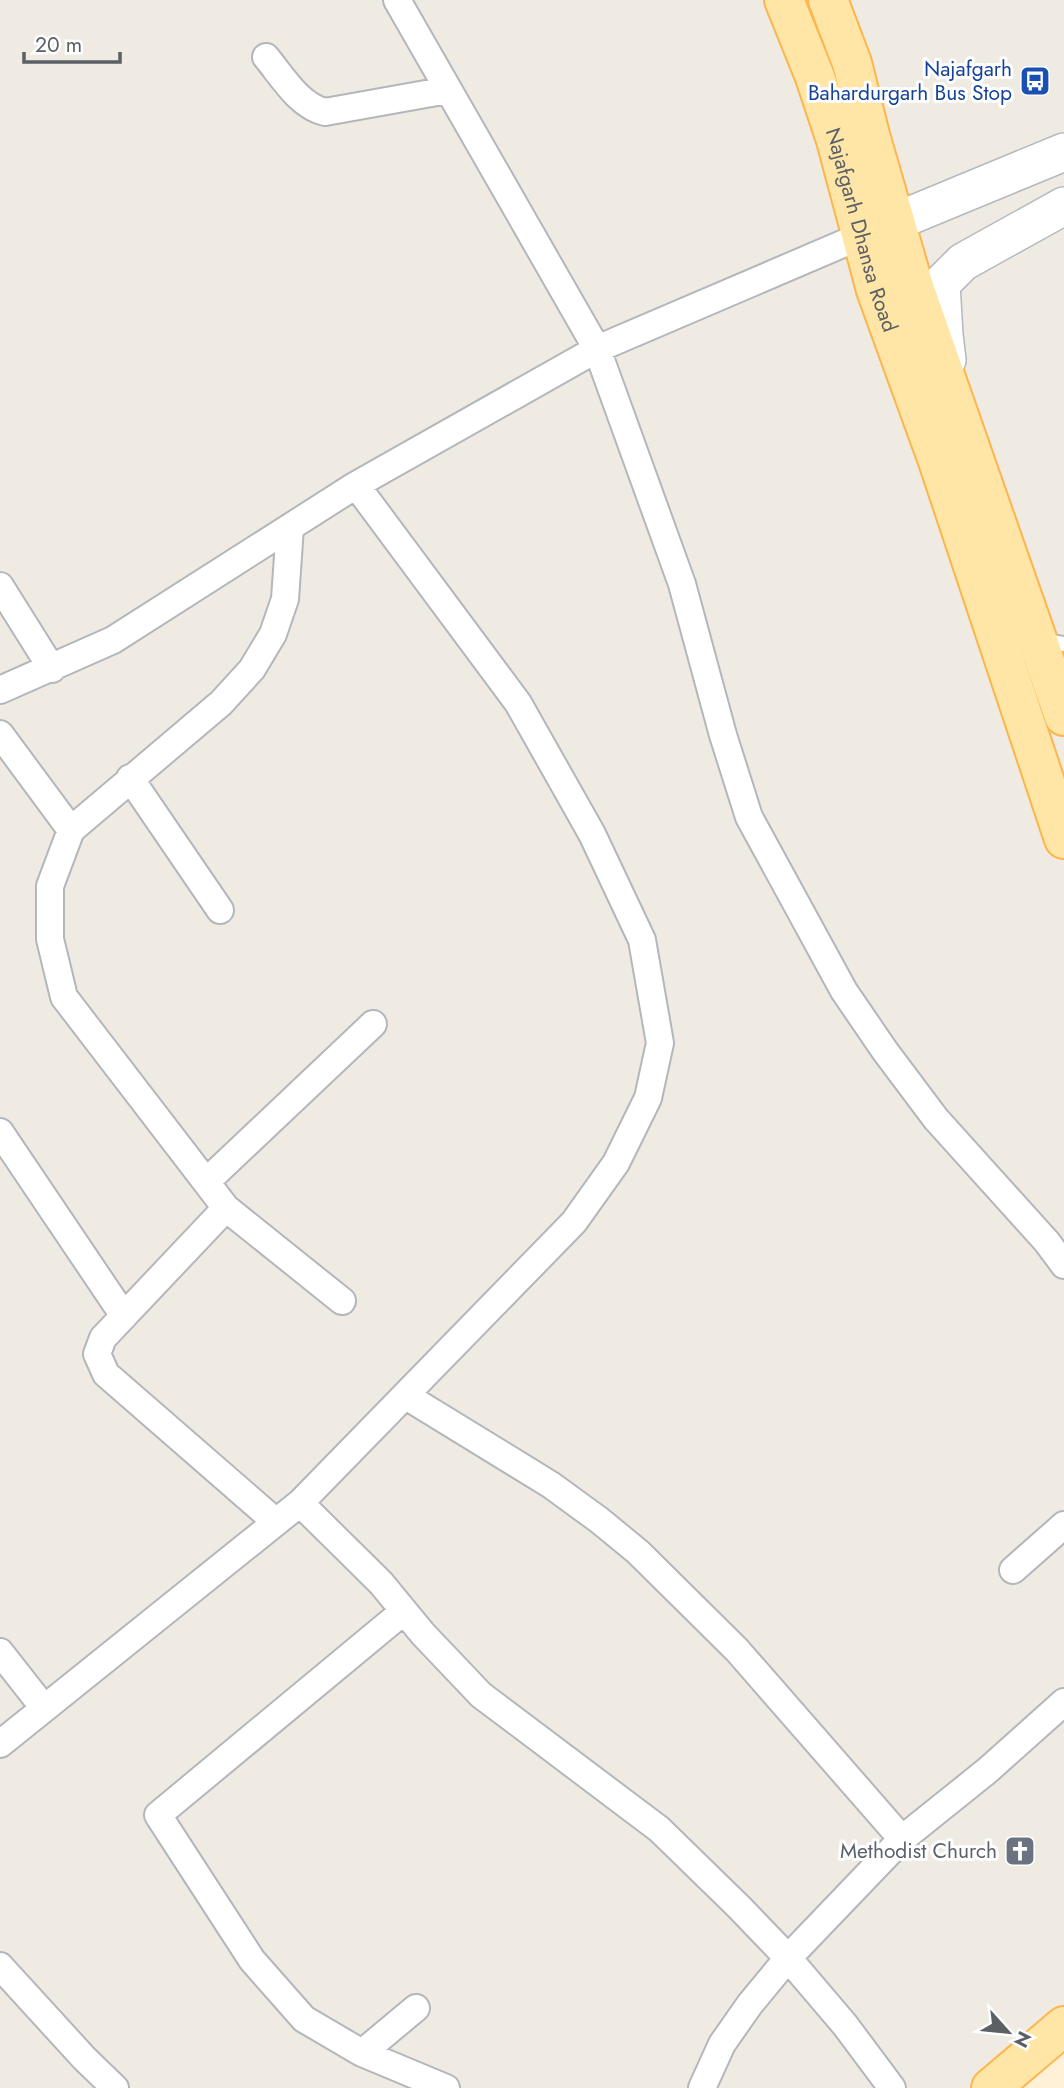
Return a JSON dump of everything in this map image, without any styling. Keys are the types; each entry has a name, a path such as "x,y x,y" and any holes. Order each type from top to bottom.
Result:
{"main road":[{"name":"Najafgarh Dhansa Road","path":"784,0 832,127 878,230 914,287 954,400 1051,642 1064,716"},
{"path":"828,0 852,63 878,230 1064,152"},
{"path":"954,400 944,335 941,284 963,262 1064,206"},
{"name":"Najafgarh Dhansa Road","path":"878,230 876,290 938,461 1064,839"},
{"path":"991,2088 1064,2026"}],"street":[{"path":"397,0 597,349 682,584 723,735 749,817 844,990 885,1051 936,1119 1047,1242 1064,1265"},
{"path":"266,57 306,104 325,112 448,90"},
{"path":"0,690 113,640 356,485 597,349 878,230"},
{"path":"0,1744 300,1503 574,1222 616,1163 648,1098 660,1044 642,940 592,834 518,703 356,485"},
{"path":"290,527 285,599 273,634 252,669 221,703 71,830 50,886 50,939 64,997 226,1208 342,1301"},
{"path":"0,586 52,669"},
{"path":"0,734 71,830"},
{"path":"130,778 220,911"},
{"path":"206,1182 373,1024"},
{"path":"0,1132 124,1316"},
{"path":"226,1208 103,1338 97,1354 106,1374 276,1522"},
{"path":"406,1396 551,1485 638,1552 737,1650 902,1839"},
{"path":"300,1503 380,1583 481,1695 659,1829 788,1958 845,2025 892,2088"},
{"path":"1013,1570 1064,1525"},
{"path":"404,1611 158,1815 252,1960 304,2020 362,2053 446,2088"},
{"path":"0,1652 44,1708"},
{"path":"702,2088 722,2044 750,2004 788,1958 902,1839 988,1770 1064,1702"},
{"path":"0,1966 115,2088"},
{"path":"362,2053 416,2008"}],"shaded area":[{"path":"1064,2047 1064,2088 1014,2088"}],"place":[{"name":"Najafgarh Bahardurgarh Bus Stop","path":"1035,81"},
{"name":"Methodist Church","path":"1020,1851"}]}
